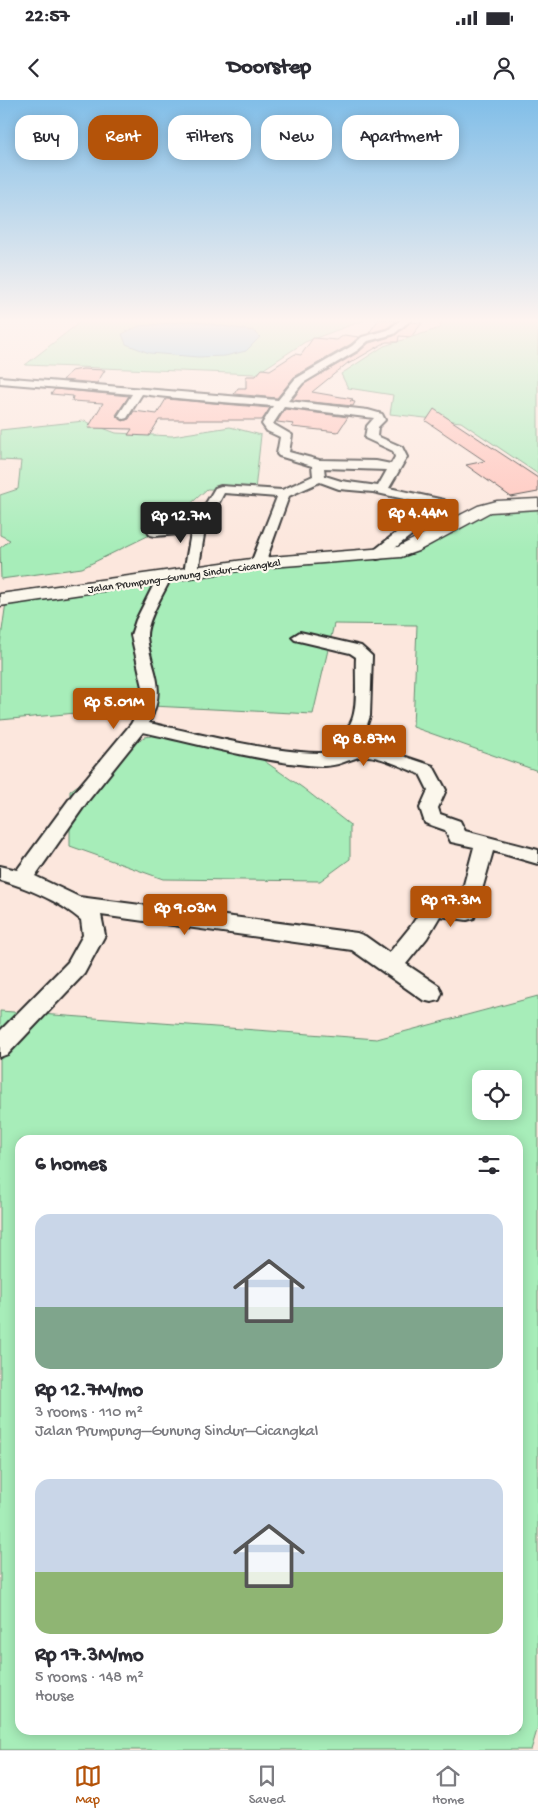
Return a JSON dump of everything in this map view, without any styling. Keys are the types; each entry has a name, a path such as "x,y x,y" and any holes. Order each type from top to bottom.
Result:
{"main road":[{"name":"Jalan Prumpung–Gunung Sindur–Cicangkal","path":"0,600 258,562 377,555 414,548 463,518 486,508 538,504"}],"street":[{"path":"123,416 136,396"},
{"path":"176,396 216,396 368,413 378,416 380,420 373,426 371,438 398,449 401,456 382,490"},
{"path":"287,396 267,424 272,429 286,435 283,454 318,464 376,464 394,468"},
{"path":"318,464 319,478"},
{"path":"191,572 198,529 219,490 284,494 319,478 339,485 382,490 440,503 422,520 377,555"},
{"path":"258,562 284,494"},
{"path":"155,532 198,529"},
{"path":"22,879 80,798 139,726 148,708 151,687 139,635 143,620 165,576"},
{"path":"300,637 355,649 364,656 362,716 352,738 352,744 361,750"},
{"path":"139,726 270,752 321,760 338,759 361,750 375,751 427,770 437,790 429,808 432,818 453,826 458,837 485,842 538,857"},
{"path":"392,966 419,932 434,907 467,912 485,842"},
{"path":"0,873 22,879 76,904 91,916 94,935 76,968 0,1046"},
{"path":"76,904 357,942 431,993"}],"green space":[{"path":"393,396 538,396 538,474 461,422 390,414"},
{"path":"84,421 116,433 172,436 230,427 261,435 255,490 207,489 164,528 82,568 1,579 0,548 10,540 0,535 0,495 18,489 21,461 0,460 0,430"},
{"path":"538,507 538,771 413,727 417,625 334,624 313,714 152,706 0,720 0,645 6,602 237,567 399,554 455,519 494,510"},
{"path":"191,731 250,751 303,788 350,825 350,859 320,881 163,879 70,846 70,791 144,737"},
{"path":"538,996 538,1727 531,1750 0,1750 0,1011 377,1039"}],"building":[{"path":"73,396 129,396 116,415 123,421 129,419 134,411 157,414 166,399 270,408 262,420 159,420 149,436 128,435 132,429 88,428 103,403 72,401"},
{"path":"256,396 279,396 277,398"},
{"path":"295,396 335,396 353,399 350,401 355,402 353,406 292,400"},
{"path":"285,409 348,417 338,432 292,427 294,424 277,422"},
{"path":"434,409 538,478 538,492 511,497 466,465 485,461 426,421"}]}
